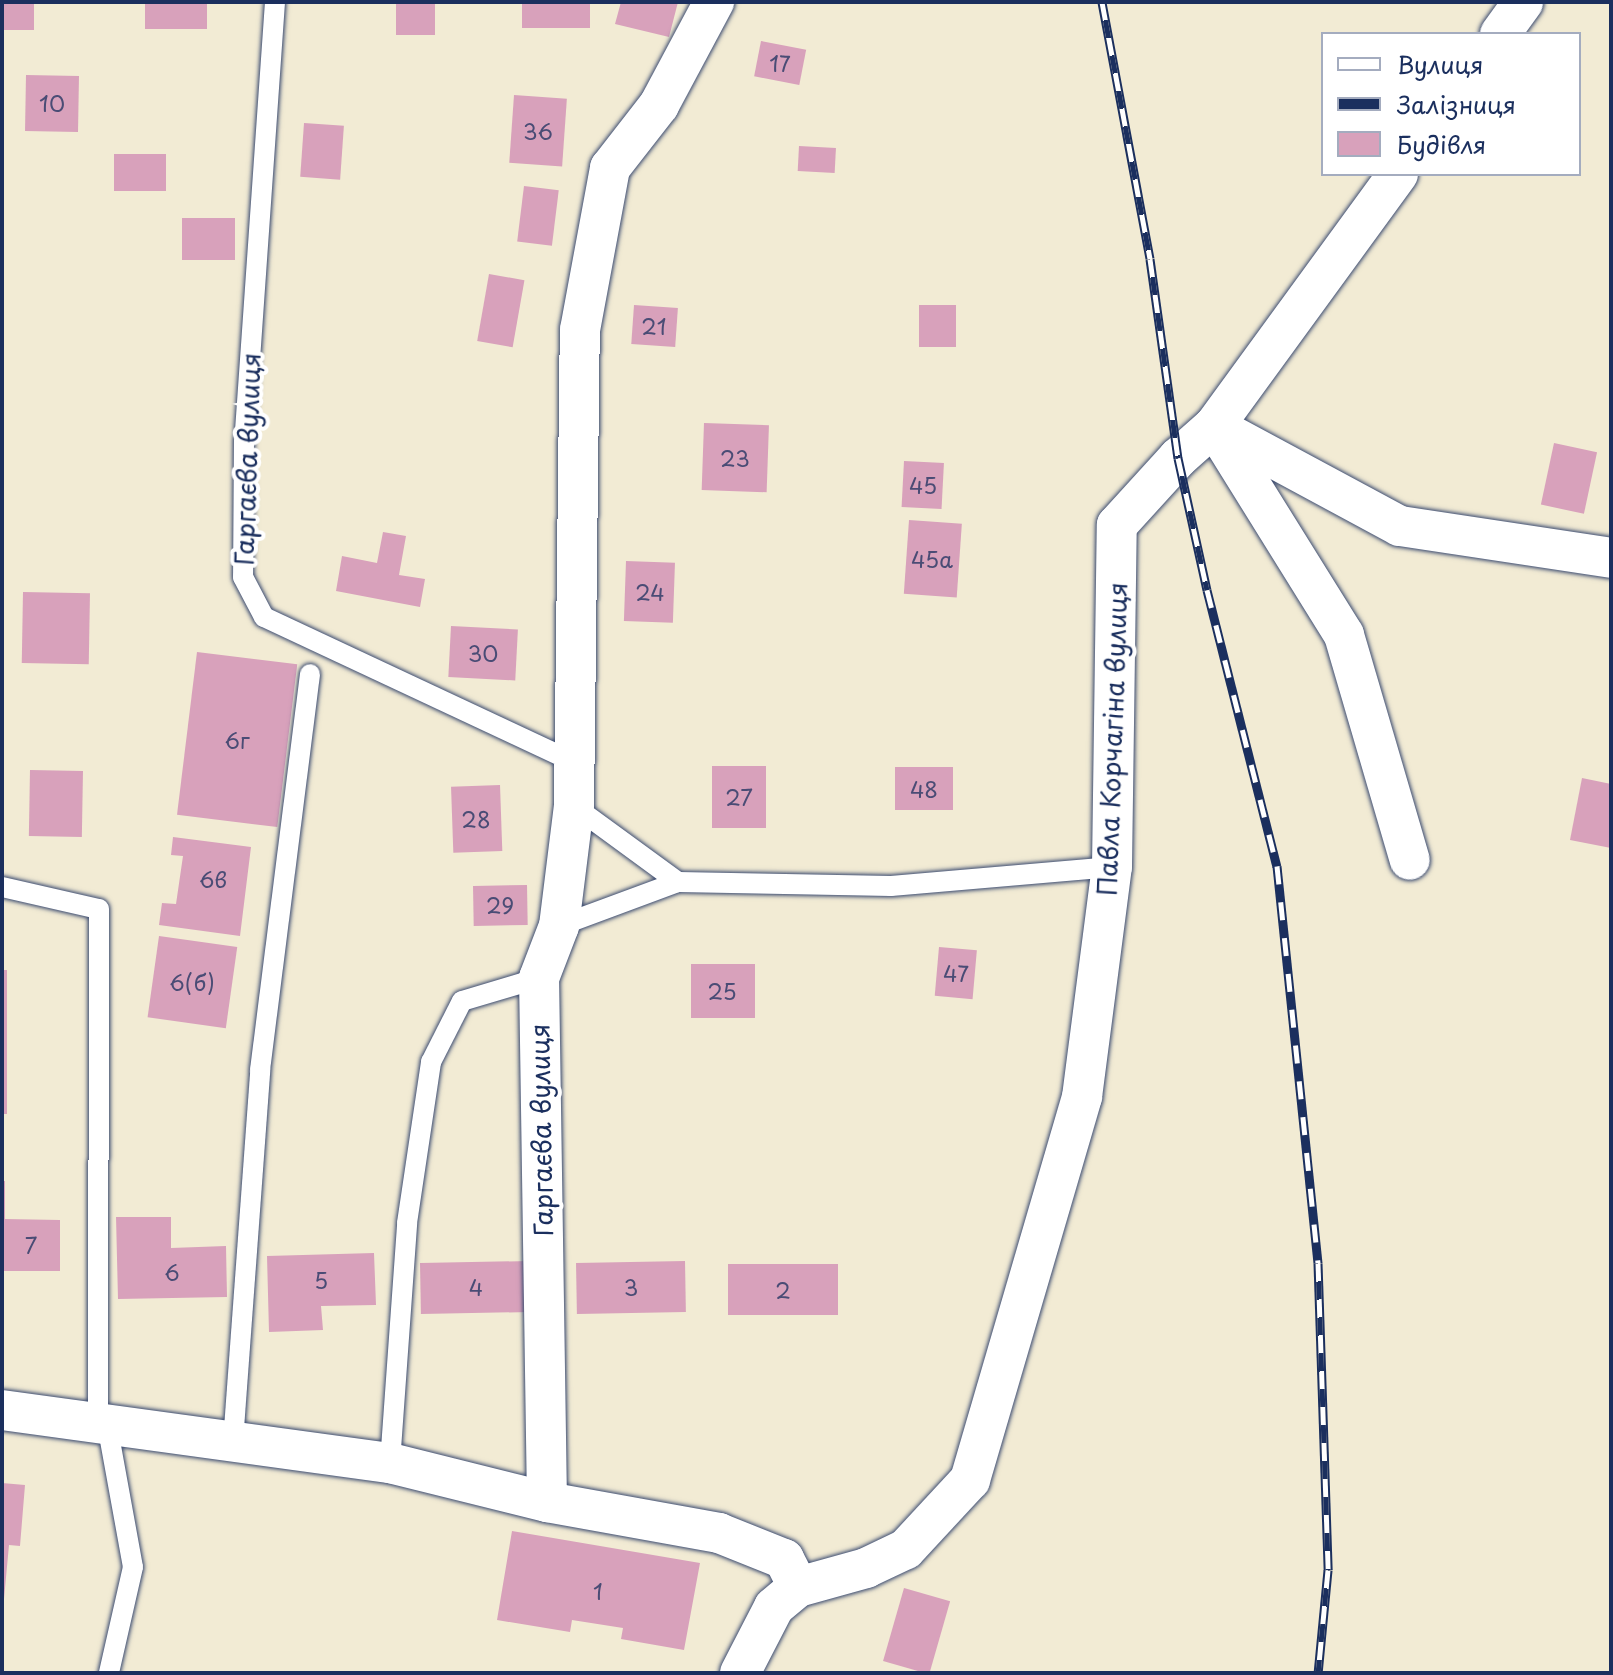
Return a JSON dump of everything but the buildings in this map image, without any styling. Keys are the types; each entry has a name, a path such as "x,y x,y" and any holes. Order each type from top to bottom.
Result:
{"street":[{"name":"Гаргаєва вулиця","path":"547,1502 539,978 559,926 574,806 580,330 610,168 659,105 714,2"},
{"path":"1501,32 1523,2"},
{"name":"Павла Корчагіна вулиця","path":"740,1673 774,1607 798,1587 866,1568 906,1549 970,1480 1082,1097 1112,867 1117,525 1178,458 1214,426 1397,176"},
{"path":"1214,426 1400,526 1611,558"},
{"path":"1214,426 1344,635 1410,860"},
{"path":"2,1410 390,1463 547,1502 719,1533 784,1559 798,1587"}],"lane":[{"name":"Гаргаєва вулиця","path":"275,2 244,440 243,577 264,617 574,762"},
{"path":"233,1442 260,1070 310,674"},
{"path":"574,806 678,882"},
{"path":"559,926 678,882 891,886 1112,867"},
{"path":"2,887 99,909 102,1424 133,1567 109,1673"},
{"path":"390,1463 407,1223 431,1062 462,1001 539,978"}],"railway":[{"path":"1102,2 1150,259 1178,458 1207,590 1277,866 1318,1263 1328,1570 1318,1673"}]}
